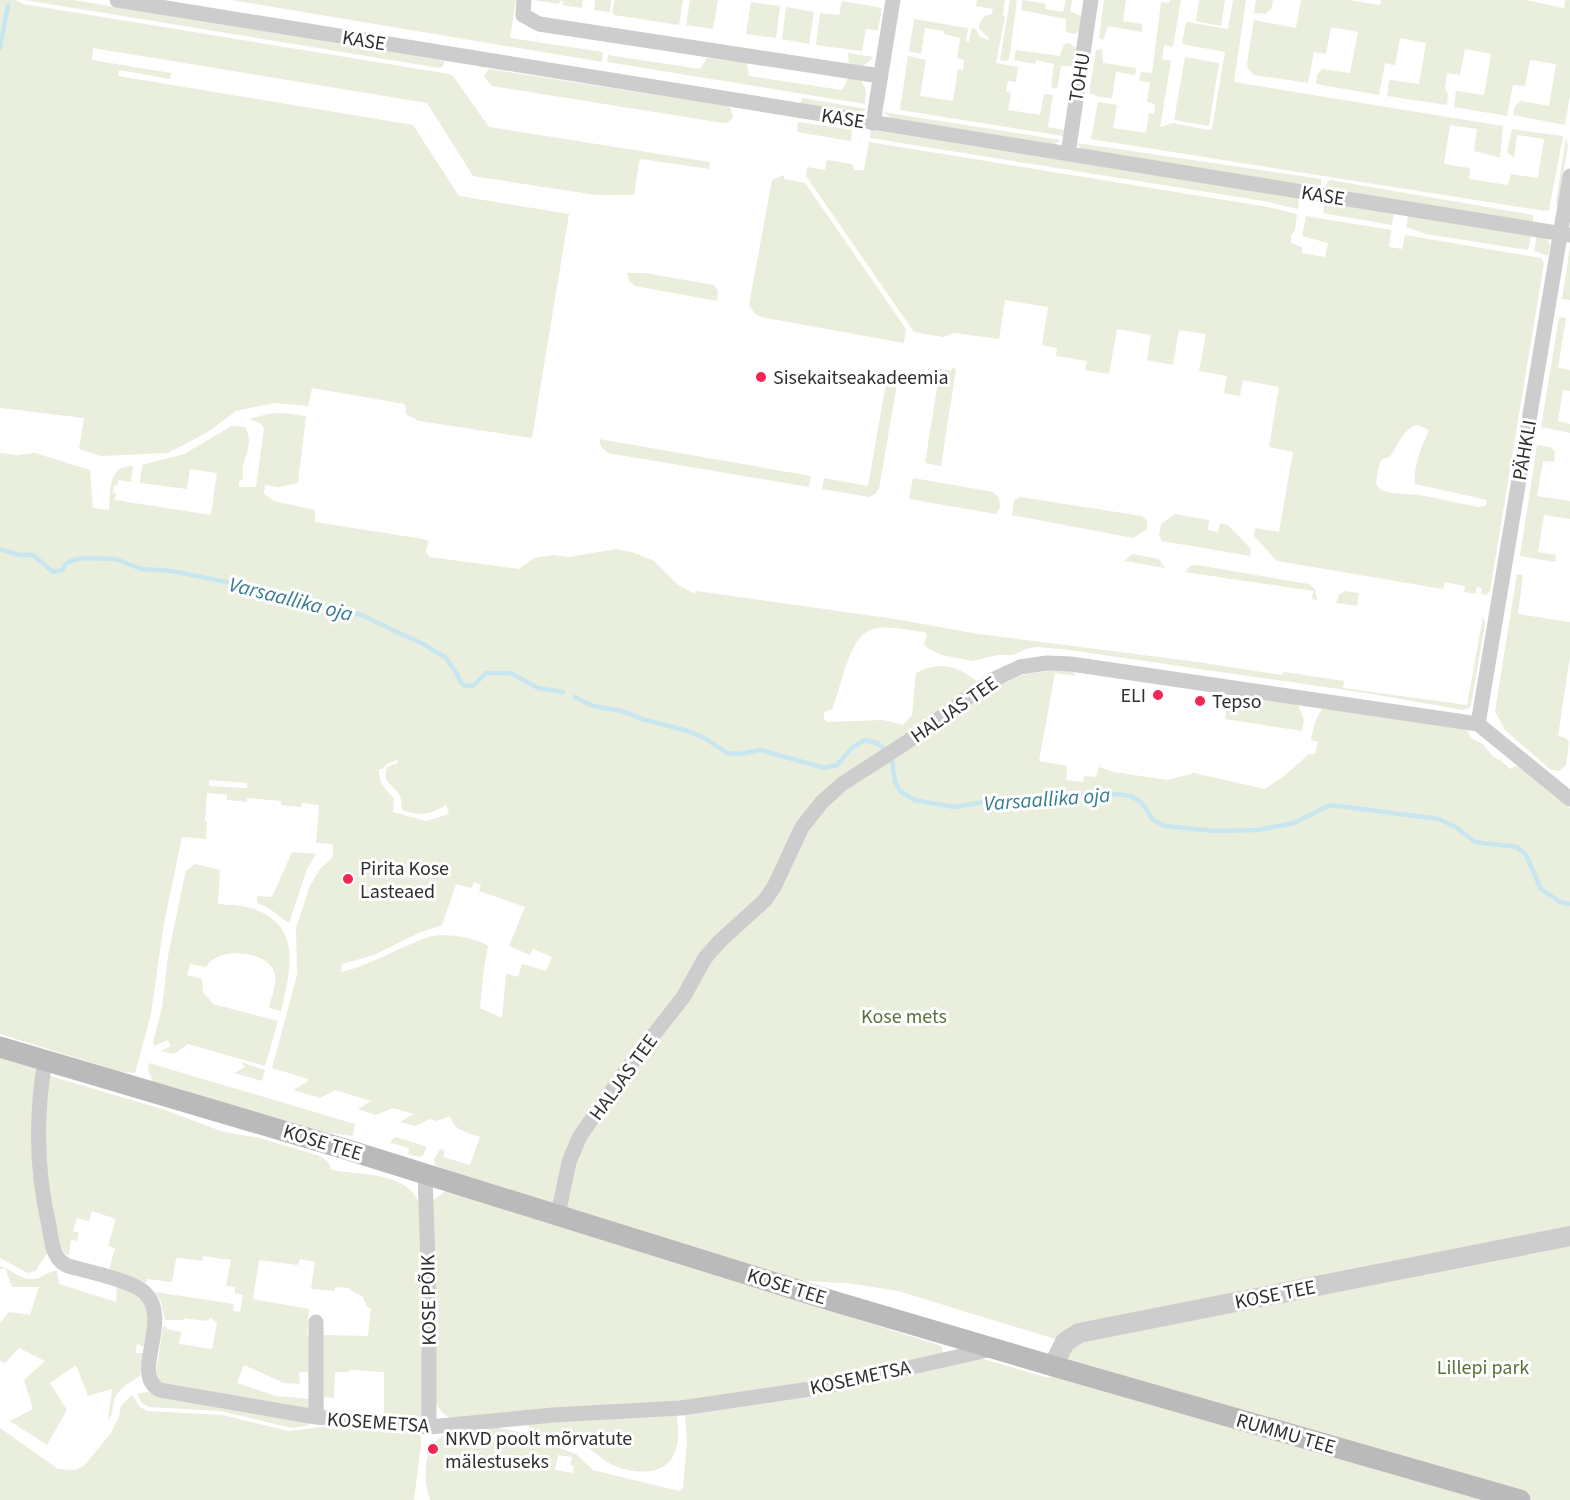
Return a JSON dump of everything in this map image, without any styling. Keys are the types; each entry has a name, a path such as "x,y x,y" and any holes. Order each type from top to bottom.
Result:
{"main road":[{"name":"KOSE TEE","path":"0,1047 425,1173 836,1302 1053,1366"},
{"name":"RUMMU TEE","path":"1053,1366 1520,1500"}],"street":[{"name":"KASE","path":"117,0 1565,234"},
{"path":"524,0 523,15 538,24 880,76"},
{"path":"873,123 893,0"},
{"name":"TOHU","path":"1068,154 1091,0"},
{"name":"PÄHKLI","path":"1478,724 1565,234 1570,176"},
{"name":"HALJAS TEE","path":"558,1215 569,1162 580,1136 627,1069 684,996 705,958 765,900 774,887 802,827 812,814 842,784 908,742 992,680 1020,668 1047,663 1071,664 1478,724"},
{"path":"1478,724 1570,799"},
{"name":"KOSEMETSA","path":"45,1060 40,1091 38,1161 44,1206 56,1256 61,1263 68,1266 139,1288 149,1298 155,1311 156,1324 149,1365 150,1383 155,1388 168,1392 316,1417 429,1427 553,1415 692,1406 824,1387 994,1349"},
{"name":"KOSE PÕIK","path":"425,1173 429,1295 429,1427"},
{"name":"KOSE TEE","path":"1053,1366 1065,1342 1079,1333 1570,1236"},
{"path":"316,1322 316,1417"}],"green space":[{"path":"0,0 15,0 23,4 449,74 453,76 489,127 710,162 709,169 641,159 634,195 596,195 473,176 427,103 93,48 92,60 171,73 170,79 119,70 118,76 413,125 459,196 569,214 532,438 419,421 406,414 405,404 312,388 308,406 274,403 236,411 208,432 168,453 101,456 79,449 84,418 0,408"},
{"path":"25,0 73,0 444,61 444,65 440,68"},
{"path":"231,0 516,0 510,38 603,52 602,62"},
{"path":"533,0 583,0 582,8 563,5 563,1 559,4"},
{"path":"595,0 611,0 610,12 594,10"},
{"path":"615,0 683,0 679,25 614,15 612,12"},
{"path":"690,0 718,0 713,29 686,25"},
{"path":"977,0 1005,0 1003,16 1005,17 996,63 1018,67 1016,82 1008,81 1006,92 1011,93 1008,110 1040,115 1044,94 1053,95 1048,127 1064,130 1063,136 900,110 908,56 926,60 920,96 953,101 958,69 963,70 964,60 957,58 960,38 944,34 944,31 925,28 921,54 909,51 914,19 968,28 966,41 969,42 972,28 976,29 980,37 988,40 989,38 979,29 979,26 984,17 992,14 993,9 976,6"},
{"path":"1010,0 1017,2 1007,61 1000,60"},
{"path":"1022,0 1046,4 1045,9 1063,12 1066,0 1072,0 1070,11 1083,17 1080,31 1074,34 1066,32 1066,19 1021,10"},
{"path":"1104,0 1126,0 1123,21 1142,24 1142,32 1108,26 1103,40 1099,38"},
{"path":"1170,0 1181,0 1173,47 1164,45 1162,59 1171,61 1160,127 1173,123 1212,129 1225,52 1182,44 1186,22 1228,29 1233,0 1246,0 1234,82 1503,126 1500,157 1498,157 1474,151 1477,129 1450,125 1444,164 1470,168 1469,179 1508,185 1511,174 1538,178 1544,139 1517,135 1514,158 1507,152 1512,129 1563,136 1549,210 1091,139 1098,102 1117,105 1113,128 1146,133 1149,113 1154,114 1155,104 1147,102 1150,82 1139,81 1141,72 1152,73 1161,2 1169,3"},
{"path":"1199,0 1225,0 1221,26 1196,21"},
{"path":"1256,0 1273,0 1272,8 1265,14 1254,13"},
{"path":"1301,0 1348,0 1380,5 1381,0 1525,0 1564,8 1565,0 1570,0 1570,95 1565,125 1513,115 1515,106 1521,101 1549,106 1556,64 1530,60 1525,86 1513,85 1507,116 1454,107 1456,91 1484,95 1491,54 1465,49 1460,75 1447,73 1445,88 1448,94 1447,105 1387,96 1391,80 1419,84 1426,43 1400,38 1395,65 1385,63 1379,95 1316,84 1317,75 1322,69 1350,73 1358,32 1331,27 1326,54 1314,52 1308,83 1254,75 1247,64 1254,20 1296,28"},
{"path":"842,1 882,8 878,30 866,29 862,51 816,45 820,13 839,15"},
{"path":"751,2 780,6 776,38 746,34"},
{"path":"786,7 814,12 809,44 782,39"},
{"path":"1069,43 1077,49 1075,66 1061,66 1057,89 1051,87 1054,64 1036,60 1035,64 1014,60 1016,50 1060,56 1064,44"},
{"path":"1102,49 1103,63 1136,68 1135,75 1116,72 1112,98 1089,93 1096,50"},
{"path":"848,53 874,57 862,67 849,65"},
{"path":"608,55 700,69 707,58 747,63 749,76 842,90 848,78 861,80 866,90 865,104 607,62"},
{"path":"1185,57 1219,63 1209,126 1174,120"},
{"path":"489,69 727,106 731,109 733,118 723,123 492,86 484,76"},
{"path":"802,98 867,109 860,113 800,106"},
{"path":"883,112 1061,140 1055,144 891,118"},
{"path":"798,122 852,130 851,141 797,132"},
{"path":"871,130 1299,198 1298,209 1263,201 870,138"},
{"path":"1566,138 1568,146 1557,207 1556,202"},
{"path":"869,142 1268,207 1297,214 1291,243 1302,247 1302,253 1325,257 1328,243 1302,236 1306,216 1391,230 1389,247 1402,249 1405,235 1541,258 1544,263 1490,591 1486,595 1481,594 1482,588 1477,587 1475,594 1464,592 1465,586 1445,582 1443,589 1277,561 1254,536 1255,528 1279,532 1293,452 1269,447 1279,387 1243,380 1240,396 1224,393 1227,376 1199,371 1206,334 1179,330 1173,365 1147,360 1151,335 1117,329 1109,374 1085,370 1087,361 1056,356 1057,348 1042,345 1048,307 1005,300 999,339 954,333 943,337 914,332 806,176 807,167 825,170 827,160 852,164 854,170 864,170","holes":["1417,425 1429,430 1417,463 1415,484 1487,500 1486,506 1478,507 1420,495 1391,493 1381,490 1376,484 1382,459 1390,457 1408,430"]},
{"path":"1077,143 1321,179 1321,187 1081,149"},
{"path":"784,175 784,179 805,183 906,329 904,343 755,314 749,305 772,180"},
{"path":"1330,180 1533,215 1533,223 1326,188"},
{"path":"1325,202 1394,213 1392,225 1323,213"},
{"path":"1408,216 1532,233 1528,250 1426,234 1406,227"},
{"path":"1537,235 1547,238 1550,246 1548,256 1534,251"},
{"path":"1570,246 1570,300 1562,299"},
{"path":"627,273 645,273 714,285 718,291 717,301 635,286 630,282"},
{"path":"1559,317 1566,318 1558,368 1570,370 1570,391 1563,390 1558,421 1570,424 1570,433 1541,427"},
{"path":"952,368 956,369 941,466 925,463 940,369 951,371"},
{"path":"886,383 897,384 879,489 869,497 822,489 824,478 868,486"},
{"name":"Kose mets","path":"284,413 306,416 298,483 279,487 265,485 264,494 274,501 315,510 315,522 429,541 426,551 429,557 519,569 534,558 553,555 569,557 616,549 632,552 654,561 678,585 695,594 696,591 895,619 978,634 1282,675 1284,672 1344,681 1343,688 1467,705 1483,616 1485,624 1471,705 1463,710 1366,693 1062,649 1036,647 1013,655 998,655 973,661 942,655 927,648 924,644 927,634 924,632 885,628 873,629 864,633 857,641 846,664 832,709 824,712 824,719 827,722 883,720 903,725 912,715 916,673 936,666 962,671 986,689 1028,674 1072,671 1077,676 1055,673 1039,761 1067,766 1066,780 1083,782 1084,776 1096,777 1099,767 1114,772 1167,780 1194,773 1265,789 1309,754 1315,754 1318,742 1311,740 1312,735 1325,705 1461,728 1468,731 1471,738 1483,744 1493,757 1510,769 1516,766 1522,769 1570,808 1570,1500 430,1500 426,1483 426,1464 432,1448 444,1435 458,1438 471,1429 490,1426 518,1432 576,1454 593,1470 679,1491 683,1488 687,1444 684,1403 453,1419 441,1411 435,1399 433,1200 446,1191 936,1344 942,1347 943,1353 983,1359 1049,1378 1065,1342 898,1291 847,1283 802,1281 450,1171 435,1165 434,1159 440,1149 445,1150 443,1157 470,1165 480,1137 458,1128 450,1116 437,1121 430,1119 415,1126 400,1122 414,1114 393,1108 376,1115 358,1109 371,1101 335,1090 320,1098 293,1090 307,1082 308,1079 272,1068 297,975 296,928 309,888 319,870 333,857 333,844 316,843 319,805 302,803 301,807 281,805 281,801 247,798 247,802 227,800 227,795 207,793 206,839 182,837 164,923 151,1014 135,1073 121,1072 0,1034 0,453 17,455 35,453 90,470 93,508 109,510 112,480 119,470 133,466 131,482 118,480 117,485 114,485 115,500 211,515 217,473 190,469 187,489 140,483 142,465 184,454 232,426 245,427 249,436 249,446 243,467 243,479 239,481 239,487 256,487 264,428 260,423 249,419","holes":["397,760 398,763 387,767 386,779 400,796 402,810 425,814 446,805 449,814 426,821 393,812 394,799 383,786 379,775 379,769","209,780 247,783 247,788 209,786","474,882 481,885 479,891 525,907 509,946 530,955 533,949 552,957 546,971 522,964 518,977 506,973 502,1018 480,1008 488,946 469,938 429,937 364,965 341,972 342,964 374,955 421,932 442,925 456,884 471,888","558,1455 572,1457 570,1465 574,1466 573,1473 555,1470"]},
{"path":"599,439 811,476 809,487 608,453 601,447"},
{"path":"1537,445 1551,447 1555,452 1554,462 1543,461 1537,496 1570,501 1570,519 1544,515 1538,552 1556,555 1555,562 1520,556"},
{"path":"913,478 993,492 999,498 1000,507 996,514 909,499"},
{"path":"1020,497 1142,516 1147,521 1147,529 1133,538 1012,515 1014,501"},
{"path":"1175,514 1209,520 1208,530 1218,532 1220,523 1228,525 1251,549 1250,556 1162,541 1159,535 1161,524"},
{"path":"1132,554 1159,559 1165,568 1124,561"},
{"path":"1197,565 1309,584 1315,589 1317,600 1312,599 1313,591 1185,572 1190,566"},
{"path":"1517,574 1523,575 1518,614 1570,622 1570,656 1558,736 1566,738 1569,742 1566,765 1559,771 1551,770 1505,730 1495,711"},
{"path":"1345,591 1359,593 1357,606 1336,603 1339,595"},
{"path":"1245,697 1298,704 1304,720 1302,731 1225,719 1230,703"},
{"path":"292,852 316,854 307,869 289,923 267,907 257,903 257,896 272,897"},
{"path":"195,864 220,870 218,904 247,907 268,916 279,925 286,937 290,964 281,1011 269,1008 275,975 271,967 255,956 232,954 222,956 213,960 206,967 190,964 187,975 202,979 203,992 213,1004 278,1021 265,1066 188,1044 174,1054 161,1051 171,1046 168,1040 154,1046 153,1042 162,1008 168,956 184,879 186,871"},
{"path":"0,1056 23,1063 53,1077 162,1109 221,1131 259,1138 320,1156 328,1162 332,1170 372,1175 399,1182 417,1199 421,1212 423,1415 417,1420 399,1419 387,1415 384,1412 384,1372 349,1370 349,1372 335,1372 334,1398 324,1397 324,1410 322,1410 323,1335 368,1336 371,1308 367,1307 363,1297 350,1288 335,1287 335,1291 311,1289 315,1262 300,1259 298,1265 259,1260 253,1299 309,1309 307,1335 310,1336 311,1410 155,1381 163,1326 181,1332 179,1344 212,1349 217,1323 211,1318 206,1321 184,1318 183,1320 165,1320 161,1302 155,1292 234,1304 233,1311 240,1312 243,1295 235,1293 235,1287 226,1286 231,1260 203,1256 202,1261 176,1259 172,1282 147,1279 146,1283 109,1270 115,1248 108,1246 116,1219 92,1211 89,1221 77,1218 73,1231 79,1233 77,1241 71,1240 69,1255 65,1254 60,1246 48,1251 37,1270 28,1273 0,1258","holes":["244,1365 284,1383 300,1384 299,1372 308,1372 309,1399 276,1396 237,1383"]},
{"path":"241,1062 265,1070 262,1081 234,1073 245,1067"},
{"path":"149,1063 355,1124 353,1136 329,1133 153,1082 148,1071"},
{"path":"396,1137 427,1147 423,1155 419,1157 408,1154 409,1148 391,1143 391,1140"},
{"path":"5,1268 28,1279 36,1279 57,1271 59,1284 116,1302 117,1284 128,1287 150,1308 146,1348 137,1344 135,1353 144,1353 140,1376 119,1391 108,1421 112,1389 88,1396 76,1365 50,1383 67,1410 47,1445 10,1421 33,1409 24,1380 45,1361 19,1348 5,1363 0,1361 0,1323 9,1312 30,1315 39,1287 12,1287"},
{"path":"148,1392 313,1421 306,1426 292,1428 221,1411 148,1407 141,1402 137,1394"},
{"path":"132,1395 140,1407 147,1411 222,1415 289,1431 322,1427 419,1434 421,1444 414,1500 0,1500 0,1428 58,1469 75,1470 84,1466 111,1433 119,1417 121,1406"},
{"path":"676,1411 678,1439 673,1456 661,1468 646,1472 616,1466 584,1446 537,1431 523,1423"}],"waterway":[{"path":"0,48 8,5"},
{"name":"Varsaallika oja","path":"0,549 19,555 33,555 53,572 62,570 73,560 116,559 141,569 172,571 261,589 285,599 314,603 359,614 425,645 446,658 465,686 473,686 486,673 510,673 538,688 563,692"},
{"name":"Varsaallika oja","path":"575,697 593,706 622,711 642,719 688,731 706,739 727,753 739,754 760,750 825,768 837,765 853,747 865,740 877,743 883,748"},
{"name":"Varsaallika oja","path":"892,761 895,782 900,791 914,800 954,807 998,800 1030,804 1088,794 1116,794 1131,796 1142,803 1153,820 1165,826 1215,831 1257,830 1294,823 1330,805 1439,819 1456,827 1475,842 1517,847 1526,855 1541,889 1560,902 1570,904"}],"place":[{"name":"Sisekaitseakadeemia","path":"761,377"},
{"name":"ELI","path":"1158,695"},
{"name":"Tepso","path":"1200,701"},
{"name":"Pirita Kose Lasteaed","path":"348,879"},
{"name":"NKVD poolt mõrvatute mälestuseks","path":"433,1449"}],"park label":[{"name":"Lillepi park","path":"1483,1367"}]}
